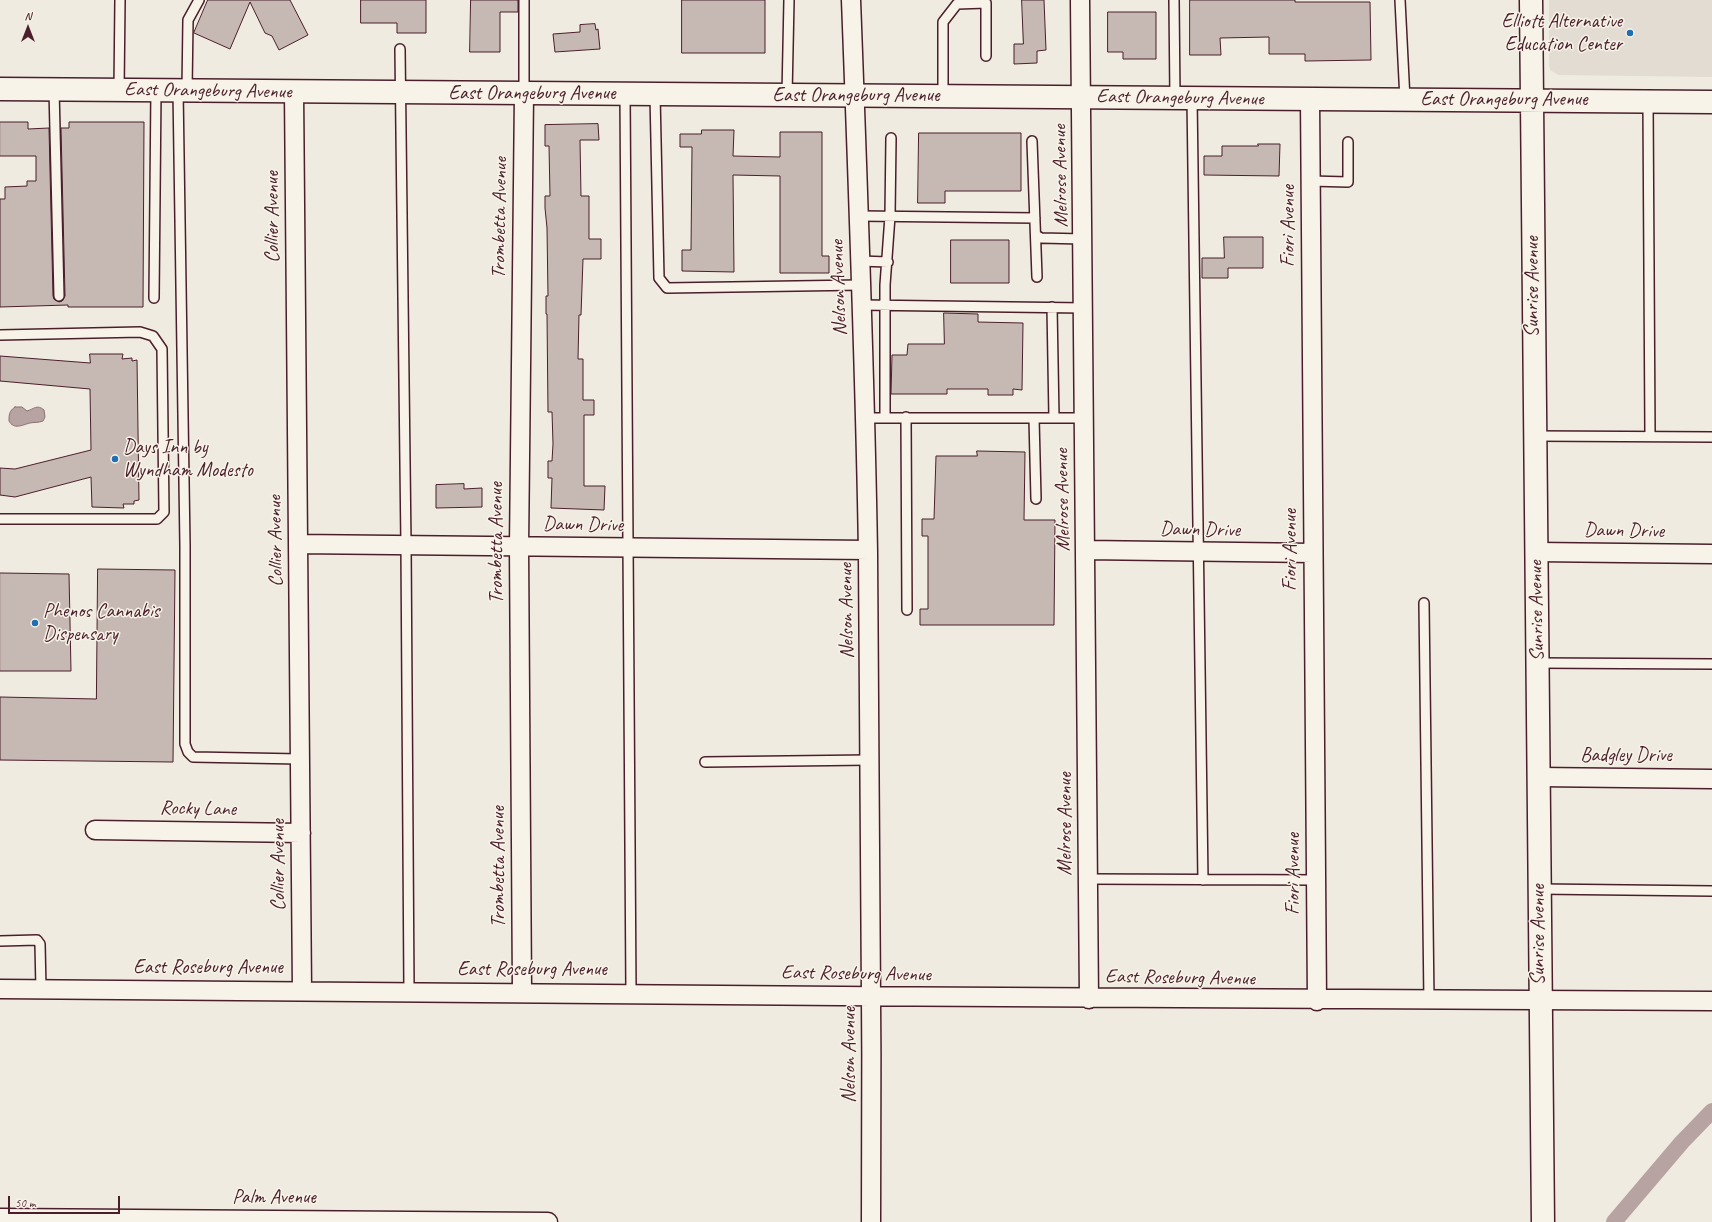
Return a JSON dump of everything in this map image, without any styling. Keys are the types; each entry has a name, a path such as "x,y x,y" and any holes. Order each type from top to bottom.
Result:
{"street":[{"name":"Nelson Avenue","path":"851,0 856,96 868,550 872,996 871,1222"},
{"name":"Melrose Avenue","path":"1080,0 1090,999"},
{"name":"Sunrise Avenue","path":"1531,0 1543,1222"},
{"name":"East Orangeburg Avenue","path":"0,88 401,93 1712,102"},
{"name":"Collier Avenue","path":"294,92 302,990"},
{"name":"Trombetta Avenue","path":"522,992 519,547 524,94"},
{"name":"Fiori Avenue","path":"1310,99 1317,1001"},
{"name":"Dawn Drive","path":"298,544 868,550"},
{"name":"Dawn Drive","path":"1086,550 1313,553"},
{"name":"Dawn Drive","path":"1536,552 1712,554"},
{"name":"Badgley Drive","path":"1539,777 1712,779"},
{"name":"Rocky Lane","path":"95,830 301,833"},
{"name":"East Roseburg Avenue","path":"0,989 522,992 1429,1002 1712,1001"},
{"name":"Palm Avenue","path":"0,1218 548,1222"}],"lane":[{"path":"119,90 120,0"},
{"path":"199,0 188,20 183,90 185,744 188,752 193,757 300,759"},
{"path":"524,0 524,94"},
{"path":"787,95 788,0"},
{"path":"1174,0 1184,98 1197,552 1203,880"},
{"path":"1400,0 1405,100"},
{"path":"943,96 943,22 957,4 986,3 986,56"},
{"path":"400,49 406,545 409,991"},
{"path":"54,89 59,296"},
{"path":"154,298 156,90"},
{"path":"625,94 631,792 631,993"},
{"path":"655,95 659,278 667,288 861,285"},
{"path":"1648,102 1650,436"},
{"path":"885,417 885,285 888,262 890,216 891,138"},
{"path":"1032,141 1037,277"},
{"path":"1310,181 1348,182 1348,142"},
{"path":"859,216 1035,218"},
{"path":"1036,235 1041,238 1083,239"},
{"path":"860,261 888,262"},
{"path":"861,304 1084,308"},
{"path":"1052,307 1054,418"},
{"path":"0,335 140,332 153,336 162,349 164,512 157,519 0,519"},
{"path":"906,417 907,610"},
{"path":"864,418 1085,418"},
{"path":"1034,418 1036,499"},
{"path":"1535,436 1712,437"},
{"path":"1424,603 1429,1002"},
{"path":"1537,663 1712,664"},
{"path":"706,762 870,760"},
{"path":"1088,879 1316,880"},
{"path":"1539,888 1712,890"},
{"path":"0,941 37,940 40,944 41,989"}],"shaded area":[{"name":"Elliott Alternative Education Center","path":"1549,0 1712,0 1712,77 1558,75 1550,70 1549,65"},
{"path":"15,407 22,407 27,411 39,407 42,408 44,410 45,417 41,422 18,426 13,425 9,421 9,417 10,412"}],"building":[{"path":"208,0 290,0 308,35 279,50 272,36 265,33 250,2 230,49 194,33"},
{"path":"361,0 426,0 426,33 397,33 397,23 361,23"},
{"path":"471,0 518,0 518,12 500,12 500,52 470,52"},
{"path":"682,0 765,0 765,53 682,53"},
{"path":"1022,0 1044,0 1046,50 1037,51 1037,63 1014,64 1014,44 1023,44"},
{"path":"1190,0 1370,2 1371,60 1305,61 1305,54 1269,54 1269,37 1220,38 1221,55 1190,55"},
{"path":"1108,12 1156,12 1156,59 1123,59 1123,52 1108,52"},
{"path":"595,24 596,30 598,29 600,49 555,52 553,34 580,32 580,25"},
{"path":"0,122 28,122 28,129 49,128 53,296 54,299 59,302 62,301 65,296 61,128 69,128 69,122 144,122 143,307 68,307 68,305 0,307 0,199 5,199 5,187 27,186 27,181 36,181 36,156 0,156"},
{"path":"598,124 599,140 580,140 581,196 589,196 589,239 601,239 601,259 583,259 578,359 583,359 583,400 594,400 594,415 584,415 584,486 605,486 604,510 551,508 552,478 548,478 548,461 552,461 553,444 552,412 548,412 546,314 546,296 548,296 547,228 545,208 545,196 550,196 549,146 545,146 545,125"},
{"path":"702,130 734,130 733,156 780,157 780,132 822,132 822,256 829,256 829,273 780,273 780,176 733,175 734,272 682,271 682,250 691,250 692,147 680,147 680,134 701,134"},
{"path":"919,133 1021,133 1021,191 945,191 945,203 918,203"},
{"path":"1258,144 1280,144 1279,176 1204,175 1204,156 1222,156 1222,146 1258,146"},
{"path":"1224,237 1263,237 1263,268 1228,268 1228,278 1202,278 1202,258 1224,258"},
{"path":"951,240 1009,240 1009,283 951,283"},
{"path":"944,313 978,314 978,322 1023,323 1022,390 1013,389 1013,395 988,395 988,389 947,389 947,394 891,394 892,355 907,355 908,344 944,344"},
{"path":"90,354 123,354 122,359 132,358 132,361 137,360 139,500 134,501 134,504 123,504 124,508 92,507 91,477 15,497 0,495 0,468 15,469 91,450 90,389 0,381 0,356 90,363"},
{"path":"977,451 1025,452 1024,520 1055,520 1054,625 920,625 920,609 928,609 928,536 922,536 922,519 934,519 936,456 977,456"},
{"path":"464,484 464,489 482,488 482,507 436,508 436,485"},
{"path":"98,569 175,570 173,762 0,760 0,697 96,699"},
{"name":"Phenos Cannabis Dispensary","path":"0,573 69,574 71,671 0,671"}],"waterway":[{"path":"1614,1222 1682,1142 1712,1111"}],"place":[{"name":"Elliott Alternative Education Center","path":"1630,33"},
{"name":"Days Inn by Wyndham Modesto","path":"115,459"},
{"name":"Phenos Cannabis Dispensary","path":"35,623"}]}
